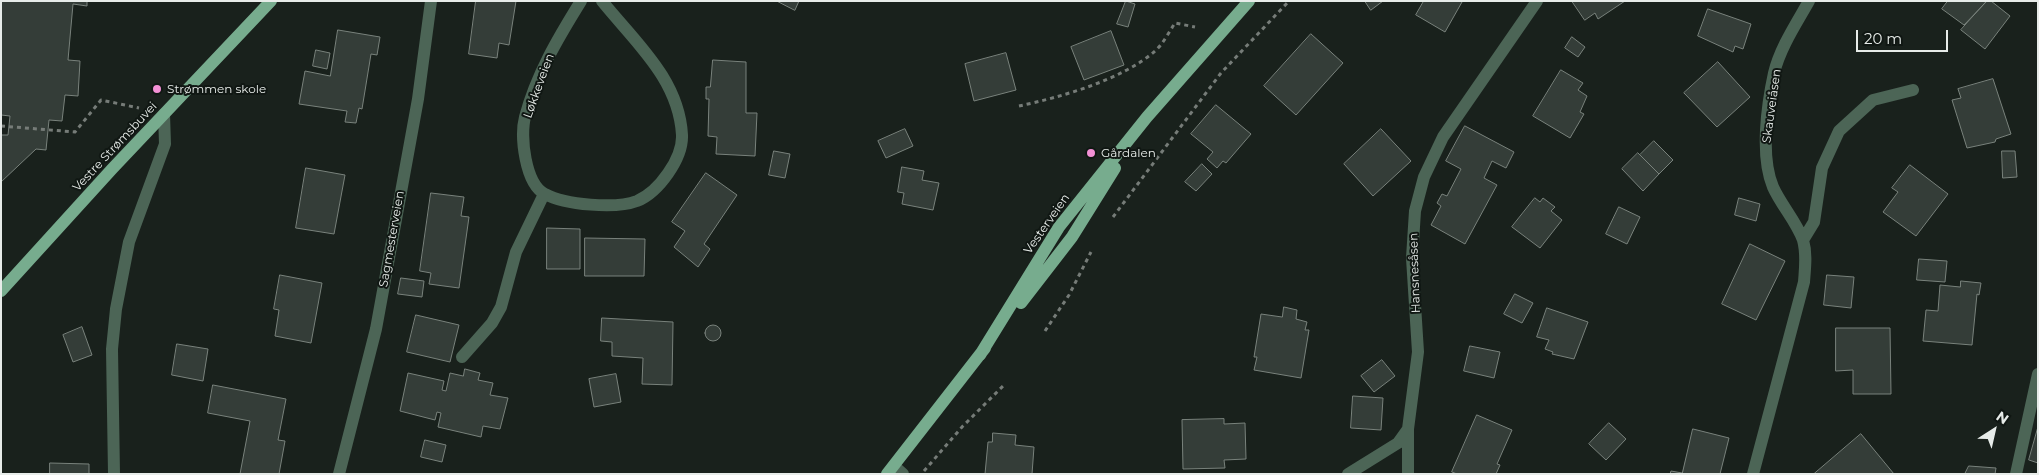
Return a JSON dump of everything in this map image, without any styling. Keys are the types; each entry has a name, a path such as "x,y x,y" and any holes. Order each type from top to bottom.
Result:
{"main road":[{"name":"Vestre Strømsbuvei","path":"1,291 271,1"},
{"name":"Vesterveien","path":"895,471 980,355 1059,227 1147,117 1249,1"}],"street":[{"name":"Sagmesterveien","path":"339,474 376,329 418,99 431,1"},
{"name":"Løkkeveien","path":"544,194 533,181 525,160 525,119 548,56 581,1"},
{"path":"462,357 492,324 501,307 516,252 544,194 595,207 638,200 661,183 678,158 682,136 674,96 659,68 602,1"},
{"name":"Hansnesåsen","path":"1408,474 1408,430 1418,352 1412,258 1415,212 1424,178 1443,137 1537,1"},
{"name":"Skauveiåsen","path":"1753,474 1804,282 1806,260 1803,240 1773,185 1767,163 1765,137 1774,73 1786,43 1809,1"},
{"path":"1803,240 1814,222 1822,168 1838,130 1874,100 1913,90"},
{"path":"114,474 112,349 116,309 129,242 165,144 164,114"},
{"path":"2016,474 2038,374"},
{"path":"1348,474 1398,443 1408,430"}],"path":[{"path":"1112,220 1221,73 1289,1"},
{"path":"1018,106 1064,96 1136,66 1156,50 1175,23 1195,27"},
{"path":"1,126 75,132 101,100 164,114"},
{"path":"1045,331 1069,295 1092,250"},
{"path":"922,474 962,427 1005,384"}],"building":[{"path":"1,1 87,1 87,6 73,4 68,60 80,61 78,96 65,95 62,121 49,120 46,150 36,149 1,182 1,135 8,135 10,116 1,115"},
{"path":"476,1 516,1 509,45 499,43 497,58 469,54"},
{"path":"777,1 799,1 795,10"},
{"path":"1126,1 1135,4 1128,27 1117,24"},
{"path":"1365,1 1383,1 1371,10"},
{"path":"1424,1 1462,2 1445,32 1416,15"},
{"path":"1572,1 1625,1 1598,19 1595,13 1585,20"},
{"path":"1948,1 1987,1 1964,25 1942,9"},
{"path":"1987,1 1991,1 2010,16 1985,49 1961,30"},
{"path":"1708,9 1751,24 1743,49 1735,46 1733,52 1698,36"},
{"path":"338,30 380,37 377,55 371,54 362,109 359,108 356,123 345,122 347,111 299,104 305,71 330,76"},
{"path":"1111,31 1124,65 1084,80 1071,47"},
{"path":"1311,34 1343,63 1296,115 1264,86"},
{"path":"1572,37 1585,47 1578,57 1565,48"},
{"path":"316,50 330,53 327,69 313,66"},
{"path":"1006,53 1016,90 974,101 965,64"},
{"path":"713,60 746,62 746,113 757,113 755,156 716,154 717,137 708,136 709,99 706,99 706,87 710,87"},
{"path":"1718,62 1750,97 1717,127 1684,93"},
{"path":"1561,70 1583,83 1578,90 1587,96 1580,112 1584,114 1570,138 1533,116"},
{"path":"1993,79 2011,134 1996,139 1995,142 1967,148 1952,100 1961,98 1958,89"},
{"path":"1216,105 1251,134 1226,163 1223,161 1217,168 1207,159 1213,152 1191,134"},
{"path":"1465,126 1514,152 1506,168 1492,161 1484,178 1497,185 1465,244 1431,225 1441,206 1437,203 1442,194 1447,196 1461,169 1446,161"},
{"path":"905,129 913,146 886,158 878,141"},
{"path":"1381,129 1411,161 1373,196 1344,164"},
{"path":"1654,141 1673,160 1659,174 1640,155"},
{"path":"774,151 790,154 785,178 769,175"},
{"path":"2002,151 2015,151 2017,177 2003,178"},
{"path":"1638,153 1659,174 1643,191 1622,169"},
{"path":"1202,164 1212,174 1196,191 1185,182"},
{"path":"1910,165 1948,194 1916,236 1883,212 1898,192 1892,188"},
{"path":"902,167 924,171 922,180 939,183 933,210 902,204 904,193 898,192"},
{"path":"306,168 345,175 334,234 296,228"},
{"path":"706,173 737,195 704,244 710,249 698,267 674,247 685,231 672,222"},
{"path":"431,193 464,197 461,216 469,217 459,288 429,284 431,273 420,271"},
{"path":"1535,198 1540,202 1543,198 1555,207 1551,211 1562,220 1540,248 1512,227"},
{"path":"1739,198 1760,204 1756,221 1735,215"},
{"path":"1619,207 1640,217 1627,244 1606,234"},
{"path":"547,228 580,229 580,269 547,269"},
{"path":"585,238 645,239 644,276 585,276"},
{"path":"1750,244 1785,261 1756,320 1722,304"},
{"path":"1919,259 1947,261 1945,282 1917,280"},
{"path":"280,275 322,283 311,343 275,336 279,310 274,309"},
{"path":"1827,275 1854,277 1851,308 1824,305"},
{"path":"401,278 424,281 422,297 398,294"},
{"path":"1961,281 1981,283 1979,295 1977,294 1972,345 1923,341 1926,310 1938,311 1940,285 1960,287"},
{"path":"1515,294 1533,303 1522,323 1504,314"},
{"path":"1284,307 1297,310 1296,319 1307,322 1305,330 1309,330 1301,378 1254,370 1257,357 1254,357 1261,314 1282,317"},
{"path":"1547,308 1588,322 1574,359 1552,354 1553,352 1545,349 1549,340 1537,337"},
{"path":"416,315 459,325 450,362 407,352"},
{"path":"602,318 673,322 672,385 642,384 643,358 612,356 612,342 601,341"},
{"path":"710,325 716,325 721,330 719,339 710,341 705,336 705,330"},
{"path":"82,327 92,355 73,362 63,335"},
{"path":"1836,328 1890,328 1891,394 1853,394 1853,370 1836,371"},
{"path":"177,344 208,349 203,381 172,375"},
{"path":"1470,346 1500,352 1494,378 1464,371"},
{"path":"1382,360 1395,376 1374,392 1361,376"},
{"path":"465,369 480,373 478,380 493,383 490,395 508,398 500,429 483,426 481,437 438,427 441,413 437,412 435,420 400,411 408,373 444,381 442,390 446,391 450,373 463,376"},
{"path":"616,374 621,402 594,407 589,379"},
{"path":"213,385 286,399 278,440 285,441 279,474 240,474 250,421 208,413"},
{"path":"1353,396 1383,398 1381,430 1351,428"},
{"path":"1477,415 1512,430 1497,464 1500,465 1496,474 1457,474 1452,472"},
{"path":"1224,419 1224,424 1245,423 1246,459 1224,460 1225,468 1183,469 1182,420"},
{"path":"1609,423 1626,439 1606,460 1589,444"},
{"path":"2038,427 2038,463 2029,460"},
{"path":"1693,429 1729,438 1720,474 1670,474 1671,471 1682,473"},
{"path":"993,433 1016,435 1015,445 1034,447 1032,474 985,474 988,442 992,442"},
{"path":"1861,434 1894,474 1814,474"},
{"path":"425,440 446,445 442,462 421,457"},
{"path":"50,463 89,464 89,474 50,474"},
{"path":"1969,466 1996,468 1995,474 1965,474"}],"place":[{"name":"Strømmen skole","path":"157,89"},
{"name":"Gårdalen","path":"1091,153"}]}
